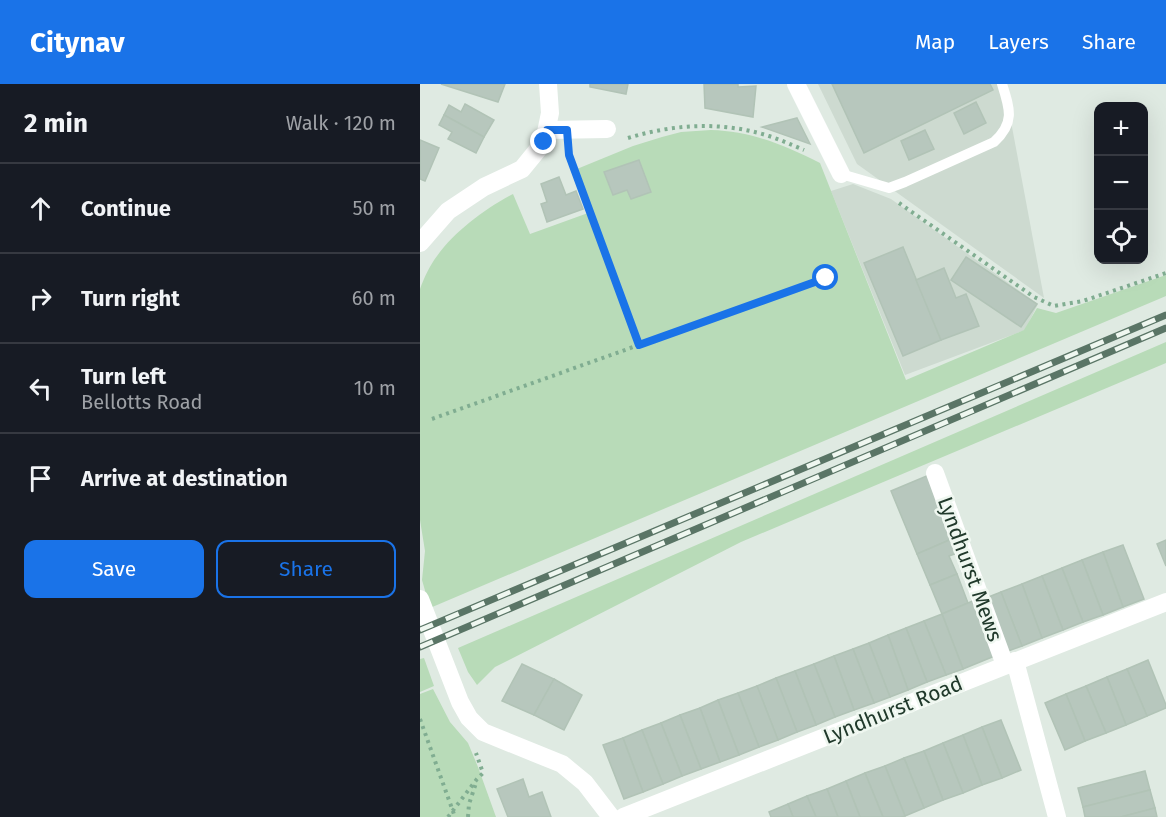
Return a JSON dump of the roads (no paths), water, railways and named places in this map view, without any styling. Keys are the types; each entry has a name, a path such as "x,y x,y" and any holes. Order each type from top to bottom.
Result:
{"street":[{"path":"420,243 448,211 484,187 522,169 544,142 550,113 548,84"},
{"path":"796,84 842,174"},
{"path":"547,130 607,129"},
{"name":"Lyndhurst Mews","path":"935,473 1010,663 1057,817"},
{"path":"420,599 460,702 469,718 483,732 562,764 585,783 611,817"},
{"name":"Lyndhurst Road","path":"623,817 1164,603"}],"lane":[{"path":"842,174 889,188 993,142 1004,133 1008,124 1008,103 1002,84"}],"railway":[{"path":"420,630 1166,315"},
{"path":"420,647 1166,328"}]}
